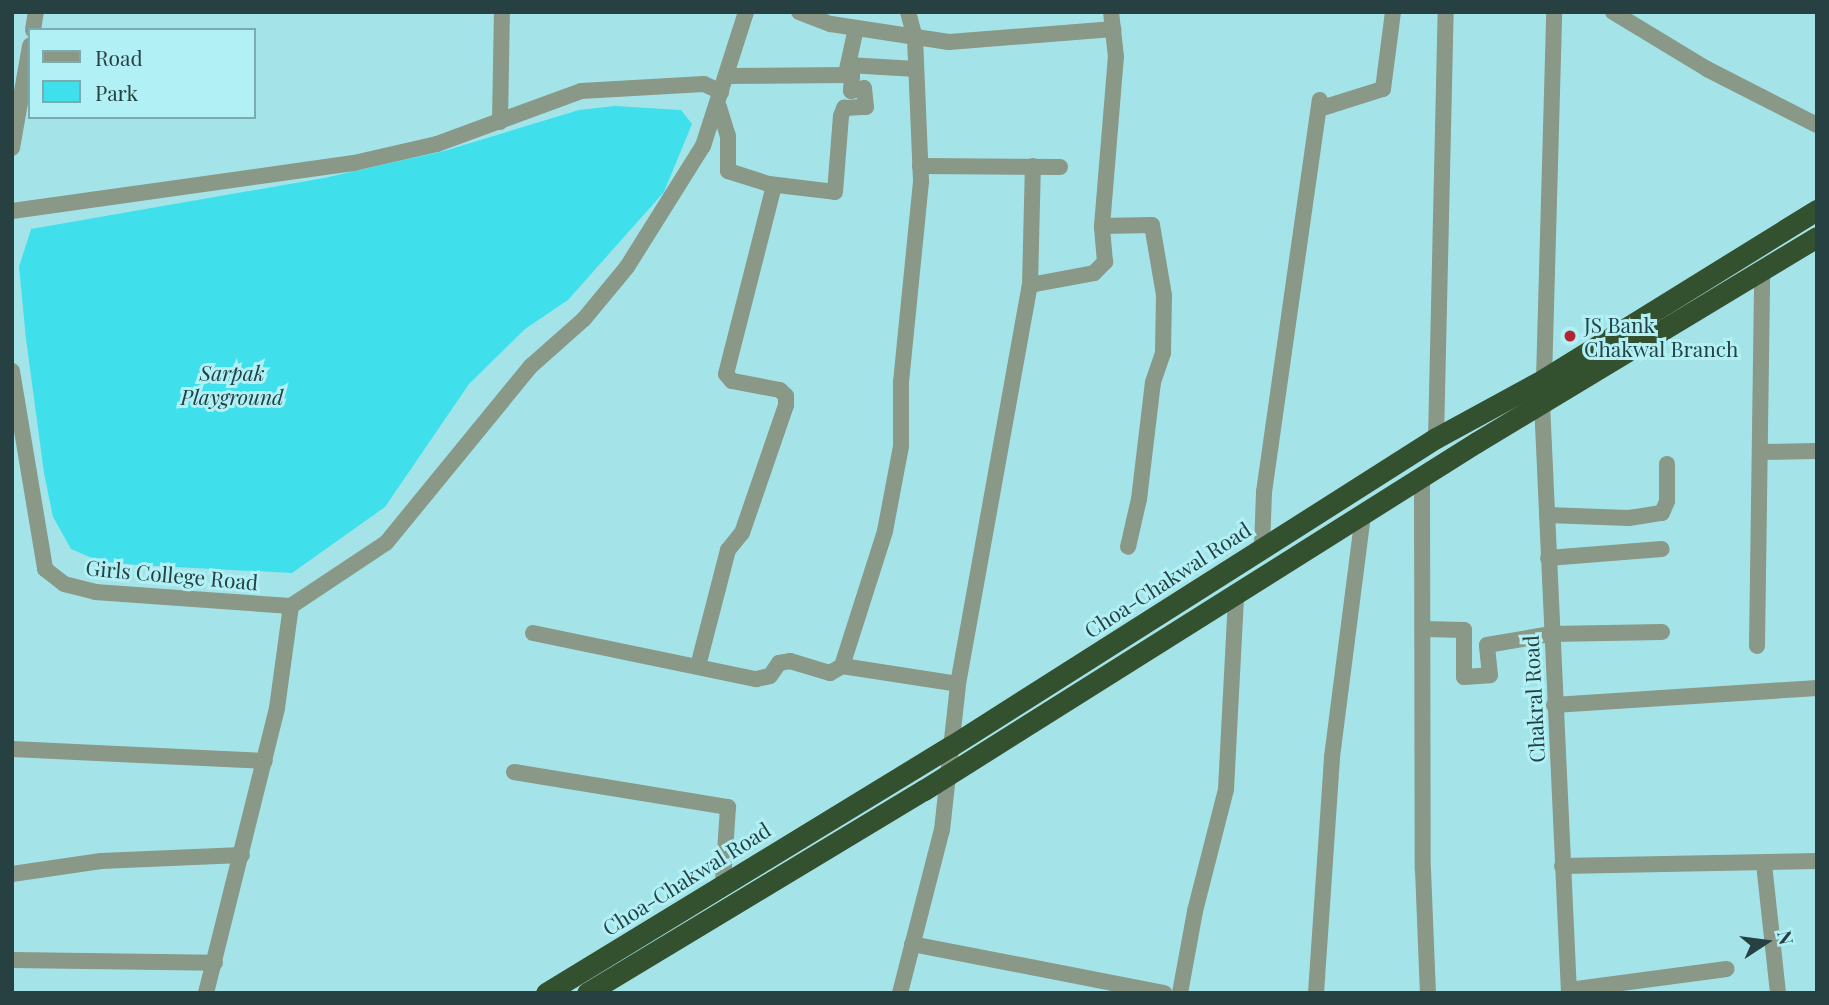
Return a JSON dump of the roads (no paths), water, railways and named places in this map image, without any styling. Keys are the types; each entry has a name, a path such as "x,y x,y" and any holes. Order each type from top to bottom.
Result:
{"highway":[{"name":"Choa-Chakwal Road","path":"546,993 723,882 951,746 1436,438 1544,379 1817,210"},
{"path":"587,993 947,775 1542,402 1817,237"}],"street":[{"path":"500,122 502,12"},
{"path":"205,993 215,963 277,708 291,606 386,543 531,366 584,319 627,267 703,146 747,12"},
{"path":"799,12 856,28 949,42 1112,29"},
{"path":"842,666 885,531 901,446 901,382 920,166 915,38 908,12"},
{"path":"1030,285 1101,268 1116,57 1111,12"},
{"path":"1262,547 1265,492 1320,105 1383,89 1394,12"},
{"path":"1436,438 1446,12"},
{"path":"1544,379 1554,12"},
{"path":"1613,12 1707,69 1817,125"},
{"path":"847,69 856,28"},
{"path":"12,148 28,57"},
{"path":"12,211 354,163 437,144 581,91 704,84 720,99 728,136 728,171 774,185 835,192 841,116 844,108 866,107 864,88 851,91 852,75 847,69"},
{"path":"727,76 847,69 916,69"},
{"path":"920,166 1059,167"},
{"path":"900,993 942,830 958,684 1030,285 1033,166"},
{"path":"698,666 728,550 742,533 786,405 786,396 780,390 732,381 726,374 774,185"},
{"path":"1102,226 1152,225 1164,295 1163,353 1153,382 1139,499 1128,547"},
{"path":"1757,646 1762,270"},
{"name":"Girls College Road","path":"12,371 15,413 45,569 64,584 95,592 291,606"},
{"name":"Chakral Road","path":"1542,402 1569,992"},
{"path":"1760,452 1817,451"},
{"path":"1547,515 1629,518 1662,513 1667,500 1667,464"},
{"path":"1422,477 1423,870 1427,993"},
{"path":"1316,993 1332,757 1363,515"},
{"path":"1548,558 1662,549"},
{"path":"1180,993 1195,911 1226,789 1236,596"},
{"path":"1424,629 1464,630 1464,677 1490,675 1487,645 1551,634 1662,632"},
{"path":"533,633 764,679 779,663 790,662 830,673 842,666 958,684"},
{"path":"1554,705 1817,688"},
{"path":"12,748 265,761"},
{"path":"514,772 729,807 723,882"},
{"path":"12,874 101,860 242,855"},
{"path":"1562,866 1817,861"},
{"path":"1764,864 1778,993"},
{"path":"912,944 1164,993"},
{"path":"12,960 215,963"},
{"path":"1569,992 1727,969"}],"place":[{"name":"JS Bank Chakwal Branch","path":"1570,336"}],"park label":[{"name":"Sarpak Playground","path":"232,384"}]}
